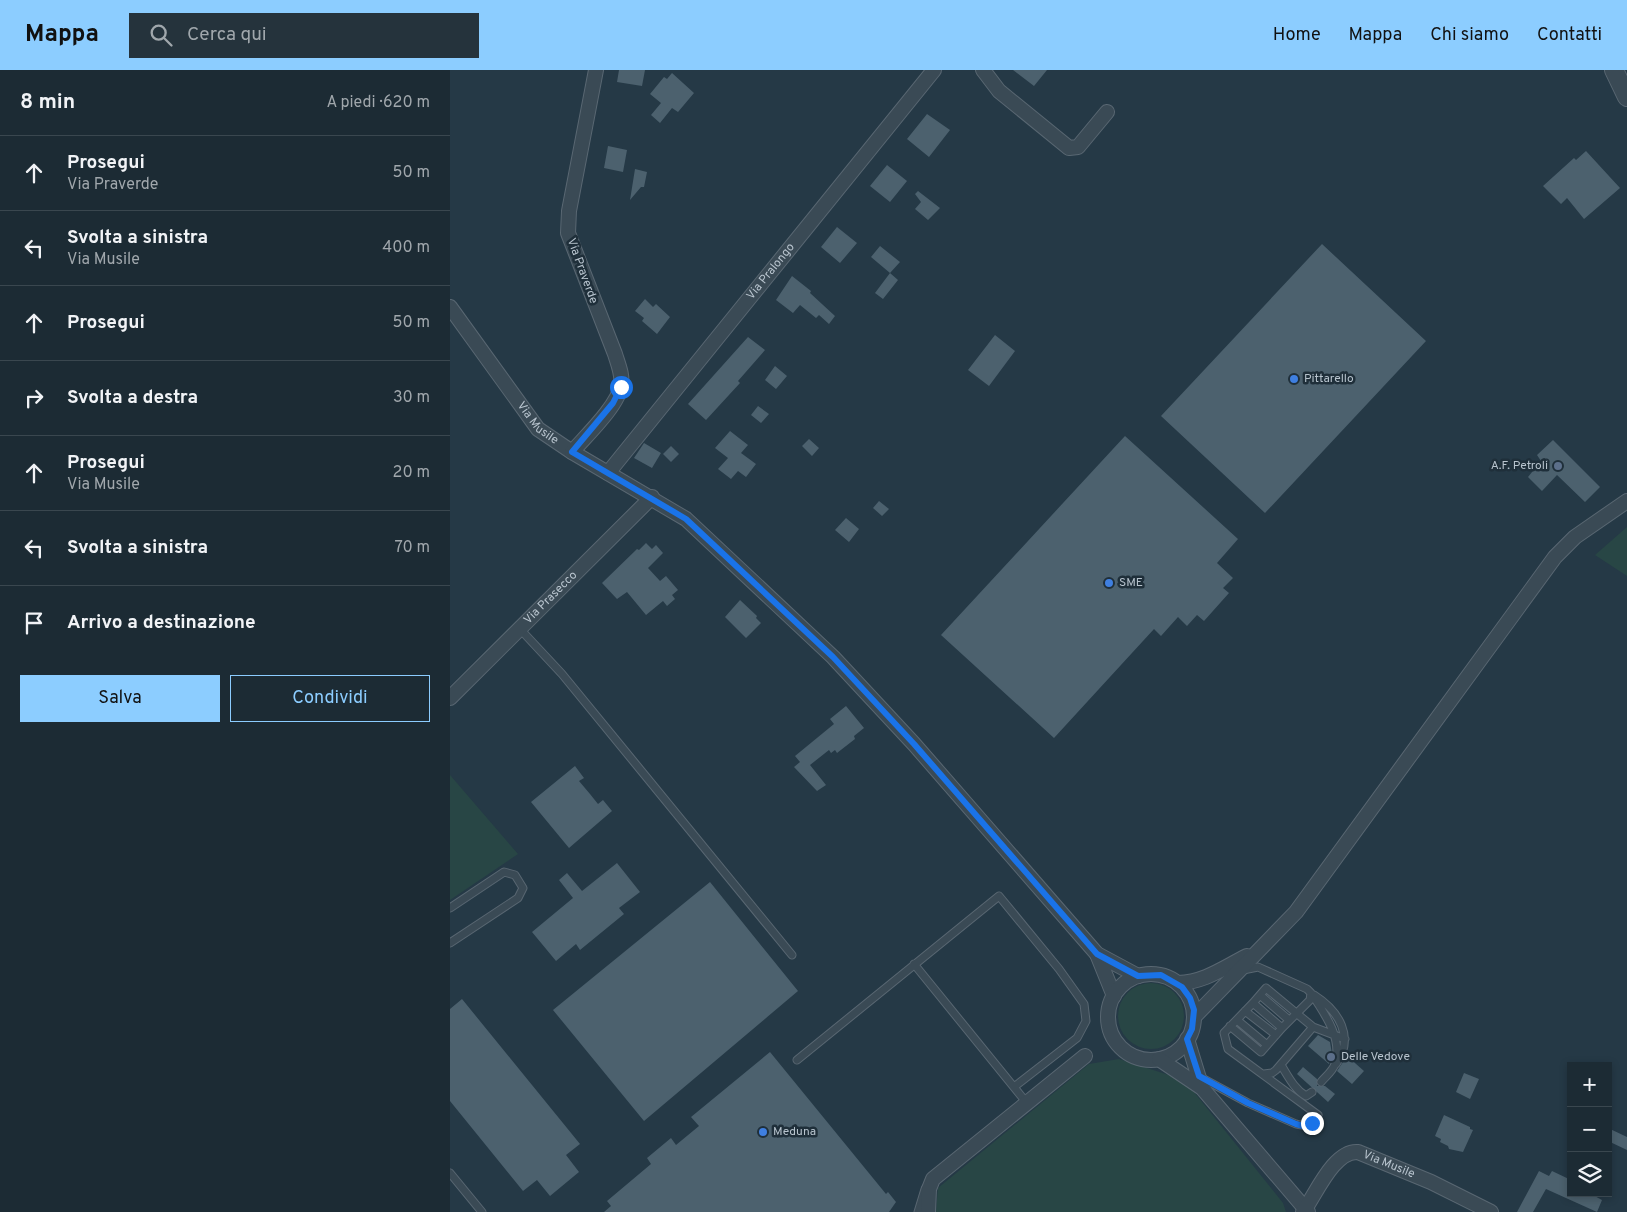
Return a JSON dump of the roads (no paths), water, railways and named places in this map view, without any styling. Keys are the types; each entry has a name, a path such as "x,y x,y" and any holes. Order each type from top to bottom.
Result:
{"street":[{"name":"Via Praverde","path":"572,452 613,403 621,387 621,373 615,354 568,234 569,211 596,70"},
{"name":"Via Pralongo","path":"608,473 934,70"},
{"path":"983,70 999,91 1069,148 1074,148 1081,144 1107,112"},
{"path":"1614,70 1627,97"},
{"name":"Via Musile","path":"450,307 538,429 572,452 652,497 686,519 833,657 920,751 1097,954"},
{"name":"Via Prasecco","path":"450,698 652,497"},
{"path":"1194,1017 1190,998 1178,983 1161,975 1138,976 1127,981 1114,996 1108,1011 1108,1021 1117,1043 1128,1053 1137,1057 1159,1059 1175,1052 1187,1039 1194,1017 1255,952 1286,923 1301,905 1555,558 1575,537 1627,501"},
{"path":"1178,983 1198,982 1255,952"},
{"path":"1097,954 1138,976"},
{"path":"1097,954 1114,996"},
{"name":"Via Musile","path":"1187,1039 1201,1082 1305,1211 1334,1164 1342,1156 1350,1152 1358,1152 1432,1182 1491,1212"},
{"path":"928,1212 933,1179 1084,1056"},
{"name":"Via Musile","path":"1159,1059 1201,1082"}],"lane":[{"path":"520,629 562,674 792,955"},
{"path":"450,908 504,872 515,875 523,888 518,898 450,943"},
{"path":"797,1060 999,896 1078,995 1086,1014 1080,1034 1014,1087"},
{"path":"914,964 1026,1102"},
{"path":"1236,974 1248,968 1258,966 1307,989 1330,1008 1339,1021 1345,1039 1345,1052 1321,1082"},
{"path":"1201,1082 1303,1126 1312,1123 1318,1114 1228,1049 1224,1033 1266,988 1313,1027 1345,1039"},
{"path":"1230,1026 1261,1052 1310,1000 1311,993"},
{"path":"1311,993 1335,1036 1338,1046 1335,1066"},
{"path":"1260,995 1290,1020"},
{"path":"1253,1003 1282,1028"},
{"path":"1245,1011 1276,1035"},
{"path":"1237,1020 1267,1045"},
{"path":"1264,1074 1272,1073 1281,1065 1313,1027"},
{"path":"1281,1065 1296,1088 1303,1095 1306,1096 1313,1091 1303,1103"},
{"path":"450,1173 482,1212"},
{"path":"918,1212 924,1191 933,1179"}],"place":[{"name":"Pittarello","path":"1294,379"},
{"name":"A.F. Petroli","path":"1558,466"},
{"name":"SME","path":"1109,583"},
{"name":"Delle Vedove","path":"1331,1057"},
{"name":"Meduna","path":"763,1132"}]}
